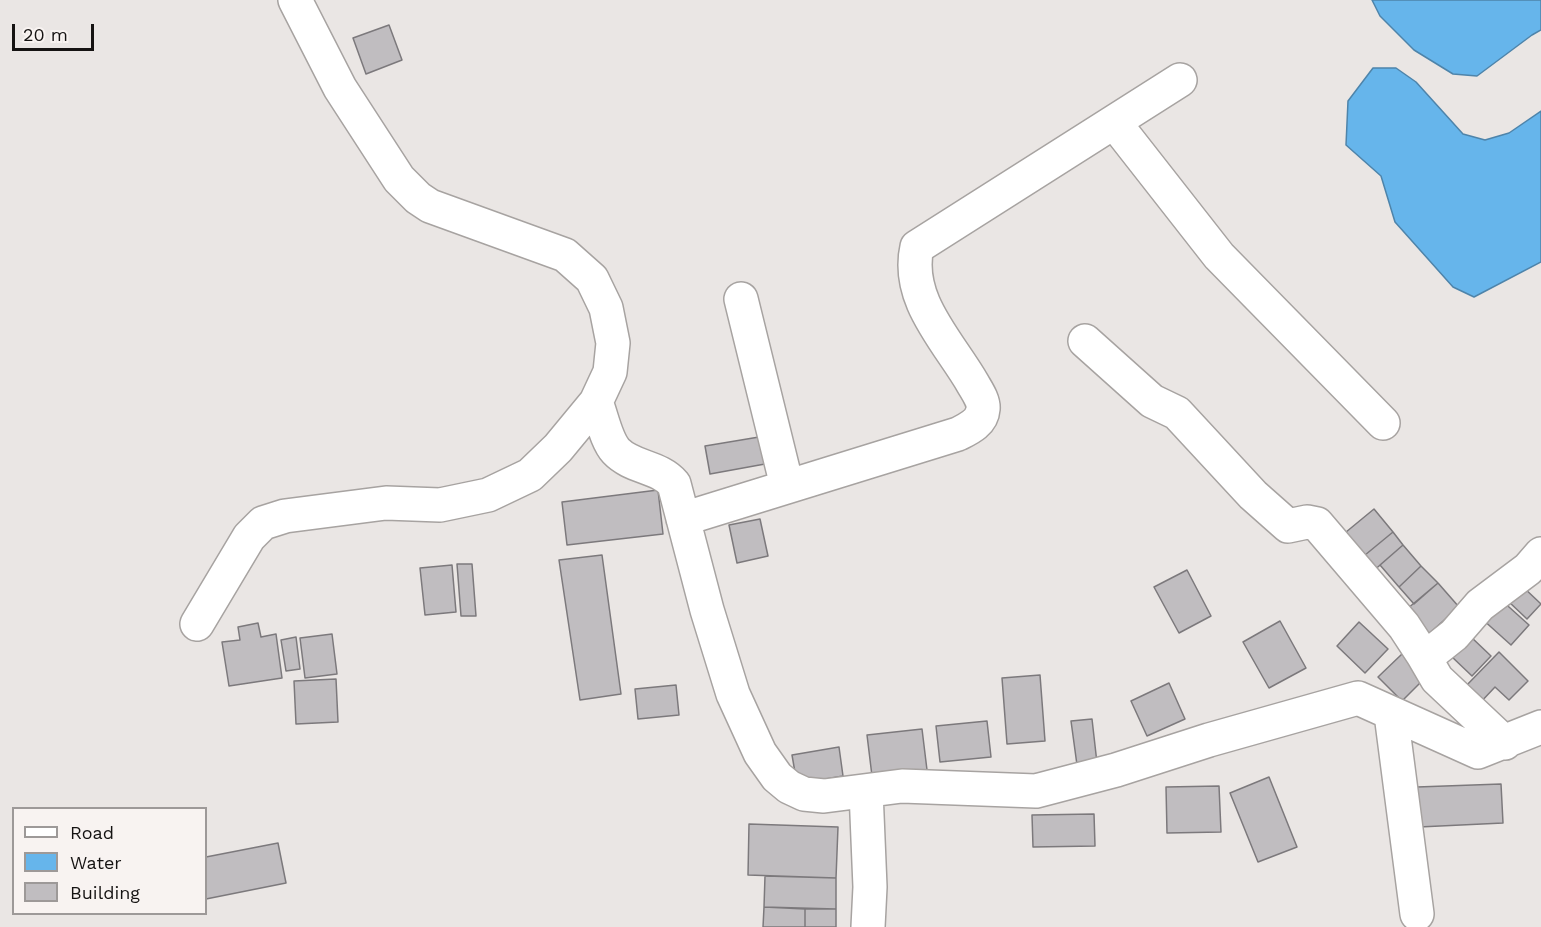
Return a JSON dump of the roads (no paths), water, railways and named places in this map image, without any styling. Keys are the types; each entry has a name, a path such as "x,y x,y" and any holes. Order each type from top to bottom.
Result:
{"street":[{"path":"197,624 249,537 263,523 285,516 374,504 440,505 488,495 530,475 558,448 596,402 610,372 613,343 606,308 592,279 565,255 430,206 418,198 399,179 340,88 295,0"},
{"path":"683,519 958,434 970,428 979,420 983,408 979,395 962,364 926,312 914,262 917,247 1180,80"},
{"path":"1114,122 1219,256 1383,423"},
{"path":"741,299 787,486"},
{"path":"1085,341 1152,401 1177,413 1253,495 1288,526 1307,522 1317,524 1404,626 1437,679 1505,743"},
{"path":"596,402 614,450 625,459 668,477 674,484 707,610 733,694 760,753 777,777 804,794 824,796 902,786 1036,791 1116,770 1209,740 1358,698 1478,752 1541,727"},
{"path":"1425,658 1454,635 1480,605 1528,569 1541,554"},
{"path":"1391,714 1417,914"},
{"path":"866,791 870,887 868,927"}],"water":[{"path":"1372,0 1541,0 1541,30 1477,76 1453,74 1414,50 1380,16"},
{"path":"1373,68 1396,68 1416,82 1463,134 1485,140 1509,133 1541,111 1541,262 1474,297 1453,287 1395,222 1381,176 1346,145 1348,101"}]}
